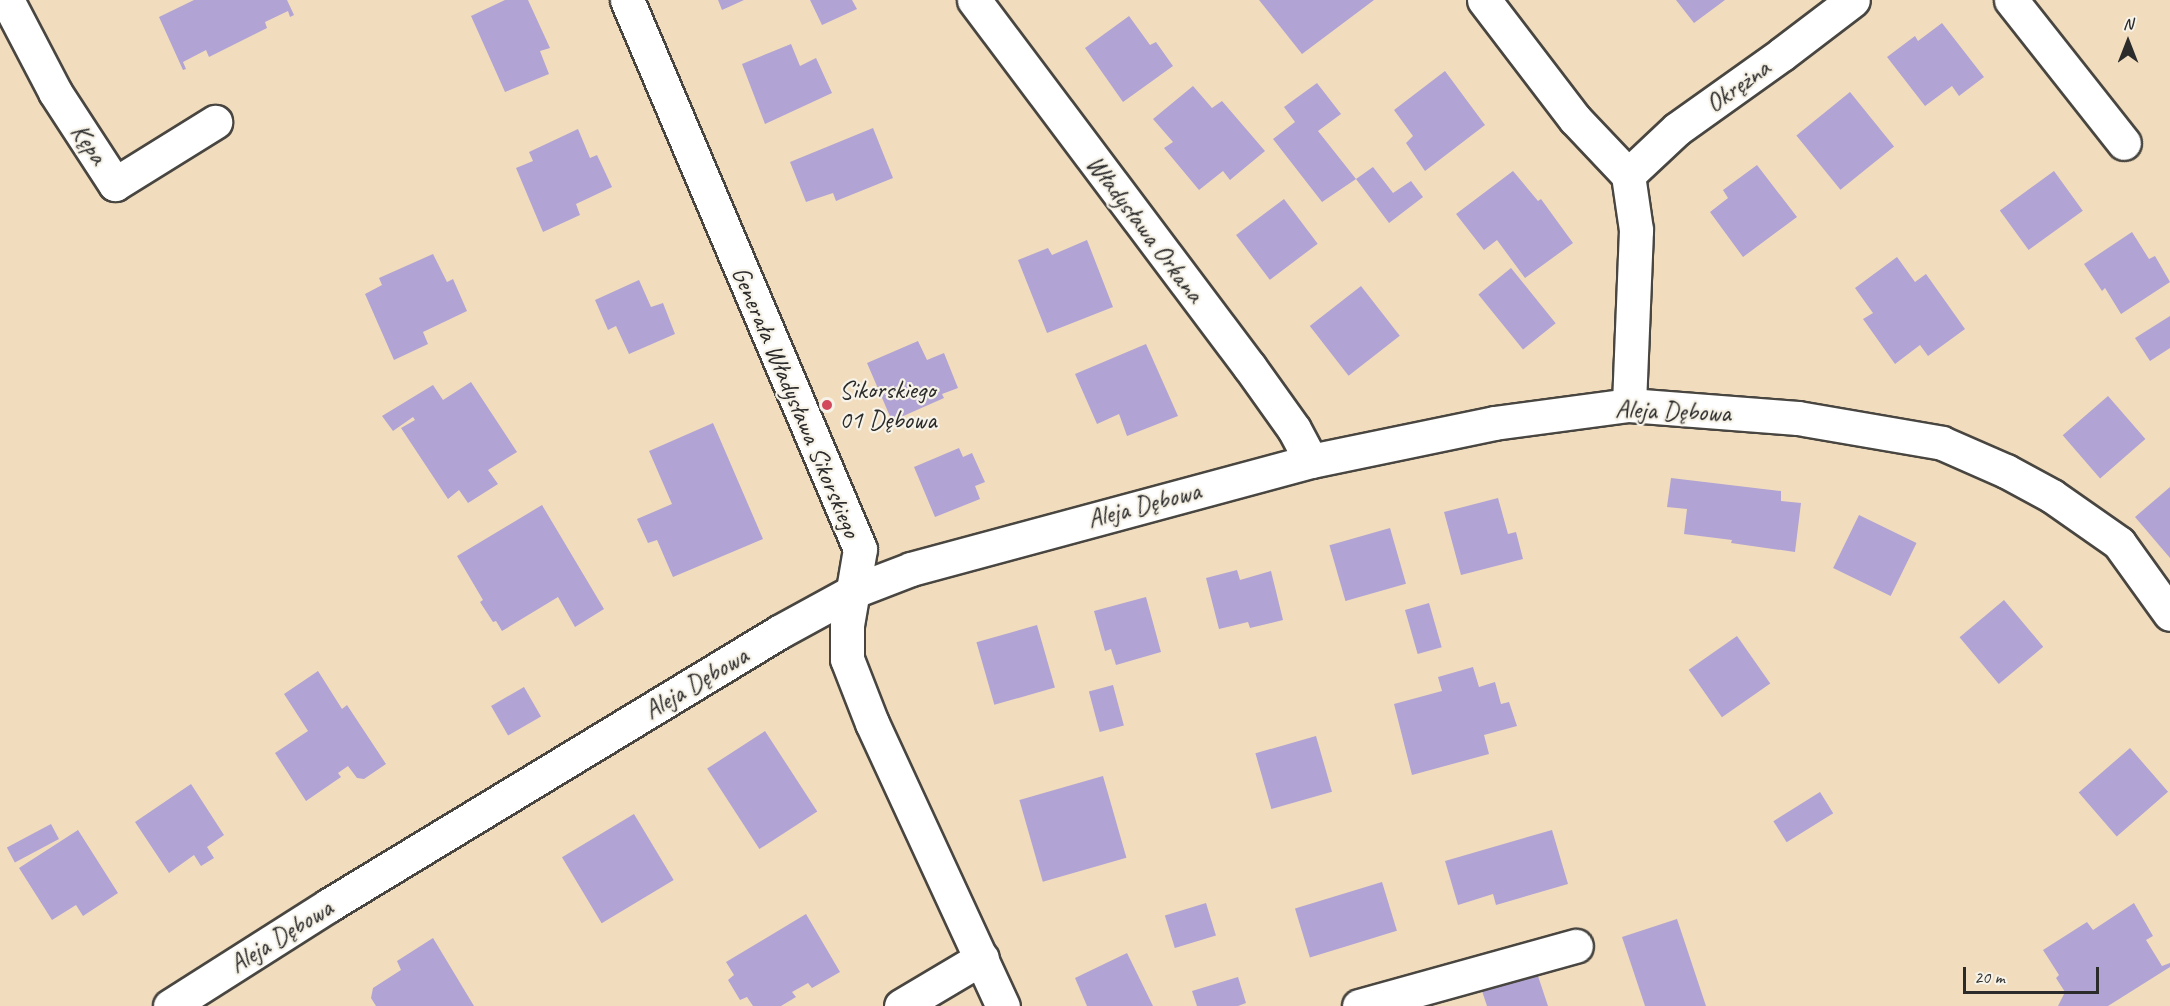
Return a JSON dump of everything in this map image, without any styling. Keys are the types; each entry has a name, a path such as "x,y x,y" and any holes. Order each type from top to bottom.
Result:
{"street":[{"name":"Kępa","path":"7,0 55,92 115,184 215,122"},
{"name":"Generała Władysława Sikorskiego","path":"627,0 860,549 848,625 848,659 873,723 1003,1006"},
{"name":"Władysława Orkana","path":"974,0 1249,366 1294,429 1311,461"},
{"path":"1484,0 1575,119 1628,175 1635,230 1629,405"},
{"name":"Okrężna","path":"1628,175 1677,129 1853,0"},
{"path":"2011,0 2124,143"},
{"name":"Aleja Dębowa","path":"170,1006 340,899 759,645 854,591 911,569 1311,461 1494,423 1629,405 1798,418 1942,443 2006,471 2052,496 2119,543 2170,614"},
{"path":"1359,1006 1576,946"},
{"path":"901,1006 982,958"}],"building":[{"path":"194,0 287,0 294,15 290,17 288,11 265,22 267,28 209,57 206,50 183,62 186,69 183,70 159,17"},
{"path":"505,0 528,0 550,48 540,51 549,74 505,92 471,16"},
{"path":"718,0 744,0 722,10"},
{"path":"810,0 852,0 857,9 822,25"},
{"path":"1259,0 1374,0 1302,54"},
{"path":"1676,0 1725,0 1694,23"},
{"path":"1129,16 1150,45 1156,42 1173,66 1123,102 1085,48"},
{"path":"1942,23 1984,77 1959,96 1952,86 1925,106 1887,57 1915,36 1918,41"},
{"path":"791,44 800,66 816,58 832,93 765,124 742,64"},
{"path":"1445,71 1485,125 1425,171 1406,143 1413,136 1394,110"},
{"path":"1317,83 1341,114 1318,131 1356,179 1322,202 1273,139 1295,122 1284,107"},
{"path":"1193,86 1212,108 1222,101 1265,151 1230,180 1223,171 1199,190 1164,148 1173,142 1153,119"},
{"path":"1850,92 1894,146 1840,190 1796,135"},
{"path":"873,128 893,178 836,201 833,193 806,202 790,162"},
{"path":"578,129 590,158 597,155 612,187 576,204 580,215 543,232 516,168 533,161 529,152"},
{"path":"1757,165 1797,217 1743,257 1710,212 1728,198 1723,190"},
{"path":"1373,167 1393,193 1411,181 1423,197 1389,223 1356,179"},
{"path":"1513,171 1538,201 1541,199 1573,243 1525,278 1497,240 1484,250 1456,214"},
{"path":"2054,171 2083,211 2029,250 2000,210"},
{"path":"1284,199 1318,244 1270,280 1236,235"},
{"path":"2132,232 2149,259 2155,256 2170,282 2121,314 2105,288 2102,291 2084,264"},
{"path":"1087,240 1113,307 1047,333 1018,260 1048,248 1052,255"},
{"path":"433,254 447,282 453,279 467,311 423,332 428,344 394,360 365,294 382,285 379,278"},
{"path":"1897,257 1915,282 1926,274 1965,329 1928,356 1920,345 1895,364 1863,319 1873,313 1855,288"},
{"path":"1511,268 1556,323 1523,350 1478,294"},
{"path":"639,280 651,307 663,303 675,334 629,354 616,326 608,330 595,300"},
{"path":"1361,286 1400,336 1349,376 1310,326"},
{"path":"2170,316 2170,348 2150,361 2135,338"},
{"path":"918,341 927,360 944,353 958,388 942,394 944,398 892,421 867,363"},
{"path":"1146,344 1178,416 1127,436 1119,414 1097,424 1075,374"},
{"path":"471,382 517,452 488,470 498,484 468,503 459,490 448,499 401,428 415,420 413,417 393,431 382,416 433,385 443,400"},
{"path":"2108,396 2145,439 2100,478 2063,435"},
{"path":"713,423 763,539 673,577 657,540 648,543 637,519 672,504 649,451"},
{"path":"959,448 963,457 972,453 985,482 975,486 980,499 935,517 914,467"},
{"path":"1671,478 1781,491 1781,501 1801,503 1795,552 1684,534 1687,509 1667,507"},
{"path":"2170,487 2170,558 2135,517"},
{"path":"1498,498 1508,534 1516,532 1523,559 1461,575 1444,512"},
{"path":"542,505 604,609 575,627 558,597 502,631 480,602 483,600 457,556"},
{"path":"1859,515 1917,543 1891,596 1833,568"},
{"path":"1390,528 1406,584 1345,601 1329,545"},
{"path":"1237,570 1240,580 1271,571 1283,620 1250,628 1248,622 1219,629 1206,578"},
{"path":"1146,597 1161,652 1116,665 1111,649 1105,651 1094,611"},
{"path":"2004,600 2043,647 1999,684 1960,637"},
{"path":"1429,603 1442,647 1418,654 1405,610"},
{"path":"1037,625 1055,687 994,705 976,642"},
{"path":"1737,636 1770,684 1722,717 1689,670"},
{"path":"1473,667 1479,687 1495,682 1501,704 1509,702 1517,726 1484,735 1489,754 1412,775 1394,704 1442,691 1438,677"},
{"path":"318,671 342,709 347,705 386,764 364,779 357,778 348,766 338,773 341,777 306,801 275,753 308,731 284,694"},
{"path":"1113,685 1124,726 1100,732 1089,691"},
{"path":"524,687 541,716 508,735 491,706"},
{"path":"765,731 817,812 759,849 707,769"},
{"path":"1316,736 1332,792 1271,809 1255,753"},
{"path":"2130,748 2168,792 2117,836 2079,793"},
{"path":"1103,776 1126,858 1043,882 1019,800"},
{"path":"191,784 224,835 207,847 214,858 201,866 194,855 169,873 135,822"},
{"path":"1820,792 1833,813 1787,842 1773,821"},
{"path":"634,814 674,880 602,923 562,857"},
{"path":"51,824 59,839 15,862 7,847"},
{"path":"78,830 118,893 83,916 76,905 52,920 19,868"},
{"path":"1552,830 1568,884 1496,905 1493,894 1458,905 1445,861"},
{"path":"1382,882 1397,931 1310,957 1295,909"},
{"path":"1206,903 1216,936 1175,948 1165,916"},
{"path":"2134,903 2153,936 2146,940 2162,966 2170,963 2170,967 2108,1006 2058,1006 2065,992 2056,978 2059,975 2043,950 2087,922 2093,930"},
{"path":"806,914 840,972 812,988 808,983 792,992 796,997 781,1006 753,1006 747,997 740,1000 728,980 734,975 726,962"},
{"path":"1677,919 1706,1006 1645,1006 1622,937"},
{"path":"433,938 474,1006 376,1006 371,998 373,988 401,970 397,961"},
{"path":"1127,953 1153,1006 1087,1006 1075,978"},
{"path":"1537,973 1548,1006 1487,1006 1482,991"},
{"path":"1238,977 1246,1003 1238,1006 1197,1006 1192,991"}],"place":[{"name":"Sikorskiego 01 Dębowa","path":"827,405"}]}
